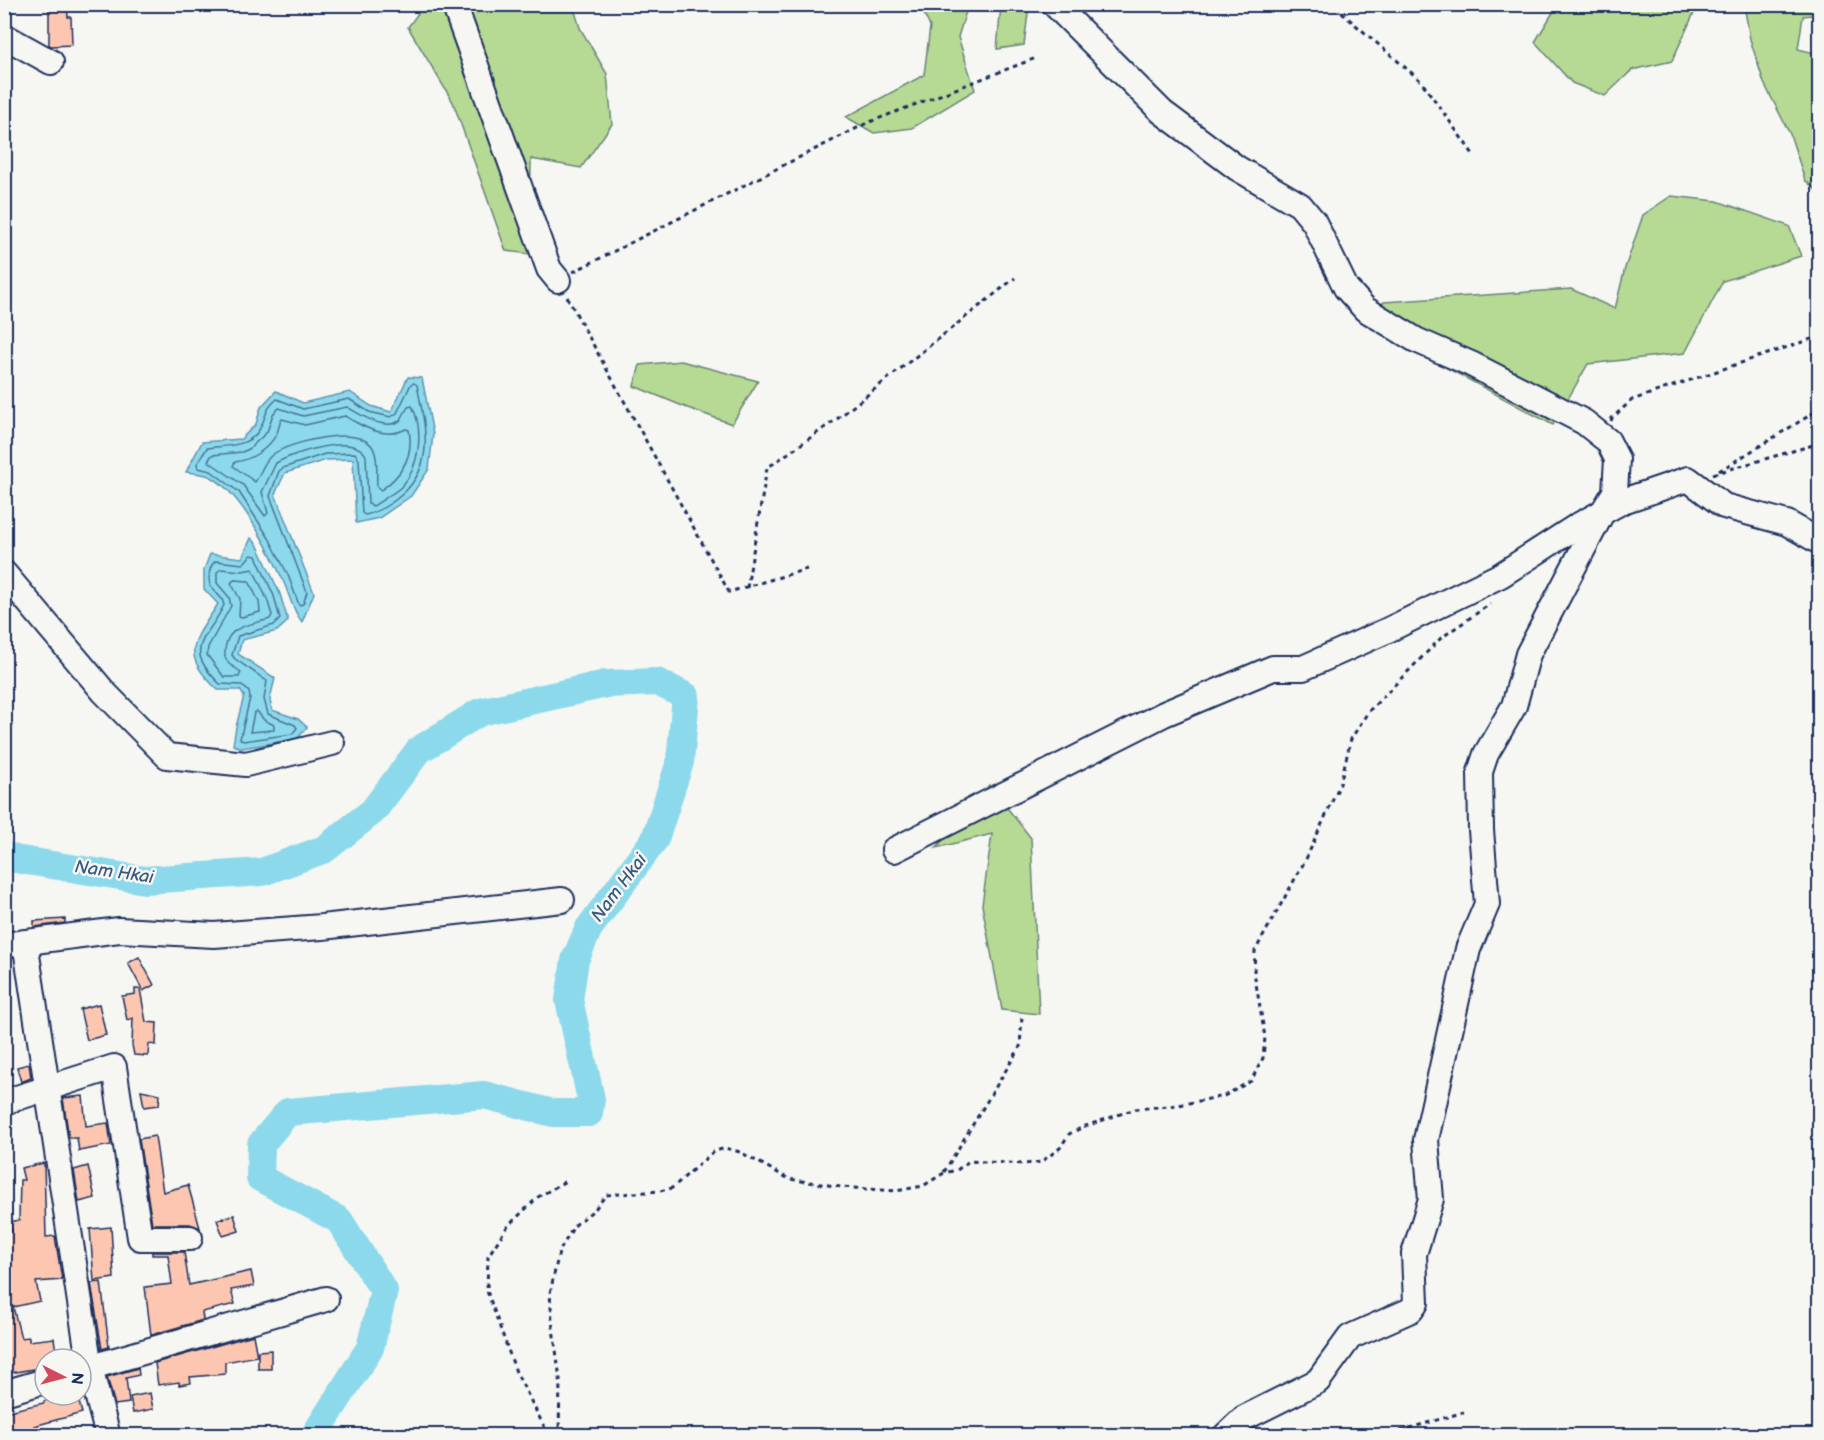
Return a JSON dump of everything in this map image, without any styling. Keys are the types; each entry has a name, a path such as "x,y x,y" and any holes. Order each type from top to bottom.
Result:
{"street":[{"path":"454,4 549,269 558,280"},
{"path":"1054,4 1162,112 1238,168 1300,205 1314,222 1346,288 1365,309 1416,340 1471,364 1584,422 1608,441 1617,459 1615,492 1528,654 1514,706 1486,754 1479,772 1487,904 1468,949 1426,1140 1431,1199 1414,1254 1416,1303 1411,1311 1350,1338 1318,1381 1244,1418 1226,1436"},
{"path":"4,36 51,62"},
{"path":"894,850 1164,714 1272,668 1303,668 1386,631 1502,575 1577,526 1623,501 1688,479 1724,506 1787,523 1820,542"},
{"path":"4,573 104,692 167,756 246,764 332,743"},
{"path":"83,1347 48,1088 15,944 119,930 213,935 268,931 561,900"},
{"path":"4,1102 114,1067 141,1238 190,1238"},
{"path":"93,1367 326,1299"},
{"path":"4,1393 33,1385"},
{"path":"93,1390 108,1436"}],"path":[{"path":"1339,4 1343,14 1421,81 1475,157"},
{"path":"807,569 729,592 558,280 867,123 1036,58"},
{"path":"747,588 767,468 837,419 1015,278"},
{"path":"1608,441 1612,418 1632,400 1820,336"},
{"path":"1715,473 1820,409"},
{"path":"1688,479 1820,443"},
{"path":"561,1436 559,1430 560,1379 550,1293 559,1252 574,1226 595,1209 606,1195 672,1188 713,1152 725,1148 740,1152 789,1179 841,1187 896,1191 923,1186 944,1173 957,1170 969,1161 1026,1164 1041,1162 1060,1148 1069,1134 1083,1127 1135,1108 1179,1105 1224,1095 1251,1081 1263,1058 1265,1037 1254,972 1255,951 1306,859 1340,784 1351,739 1368,712 1441,638 1491,603"},
{"path":"944,1173 1020,1047 1022,1016"},
{"path":"549,1436 516,1372 487,1291 488,1256 507,1227 530,1204 566,1181"},
{"path":"1383,1436 1464,1412"}],"green space":[{"path":"1558,4 1728,5 1694,13 1672,61 1632,70 1605,96 1572,83 1535,42"},
{"path":"424,5 573,5 580,28 607,74 612,124 581,168 531,159 530,254 506,251 453,102 408,27"},
{"path":"920,5 968,5 958,37 975,90 912,128 874,133 846,117 924,75 930,27"},
{"path":"1001,5 1029,5 1024,45 997,49"},
{"path":"1744,5 1819,5 1819,14 1803,16 1798,49 1819,54 1819,193 1805,180 1790,134 1764,83 1750,39"},
{"path":"1671,196 1717,201 1789,226 1801,256 1723,281 1685,353 1588,364 1553,425 1363,323 1384,302 1571,289 1615,309 1625,268 1643,215"},
{"path":"681,361 758,381 732,424 634,386 640,365"},
{"path":"989,785 1031,838 1039,1014 1002,1010 982,905 992,834 936,848"}],"water":[{"path":"408,377 422,378 433,434 429,469 411,496 379,518 356,523 353,459 326,460 285,473 275,494 314,593 302,622 268,550 251,520 231,493 209,476 186,472 202,442 241,439 256,424 261,407 276,391 303,403 350,392 371,406 391,412"},
{"path":"251,538 257,544 280,594 288,621 277,631 242,640 238,654 275,678 270,699 272,710 298,719 307,727 297,739 242,748 233,745 244,696 240,690 218,690 198,666 194,657 194,648 202,629 218,604 204,589 204,570 210,554 242,558"}],"building":[{"path":"67,4 68,17 71,17 72,45 51,46 49,45 49,6"},
{"path":"65,919 65,923 34,927 34,921"},
{"path":"139,957 154,985 143,991 128,963"},
{"path":"135,989 140,989 146,1022 157,1023 156,1045 149,1044 148,1056 134,1055 133,1018 127,1020 122,996 135,994"},
{"path":"99,1004 106,1035 87,1040 80,1009"},
{"path":"29,1064 31,1078 21,1082 17,1067"},
{"path":"141,1090 160,1094 159,1105 144,1107"},
{"path":"83,1096 86,1126 108,1123 111,1145 79,1151 77,1138 69,1138 63,1098"},
{"path":"155,1136 163,1192 188,1185 200,1228 190,1224 152,1224 139,1139"},
{"path":"44,1163 46,1237 55,1236 62,1280 36,1282 40,1301 13,1307 21,1338 29,1337 29,1341 54,1338 55,1347 33,1347 33,1369 4,1374 4,1234 12,1232 10,1222 19,1220 20,1180 24,1180 21,1168"},
{"path":"88,1166 95,1198 79,1202 74,1170"},
{"path":"234,1215 239,1231 223,1236 217,1220"},
{"path":"111,1227 114,1278 94,1281 90,1229"},
{"path":"152,1252 184,1252 189,1285 251,1271 254,1286 231,1290 235,1304 202,1312 203,1320 151,1335 145,1287 172,1284 168,1255 152,1255"},
{"path":"101,1282 109,1347 102,1349 91,1283"},
{"path":"253,1335 257,1356 225,1362 225,1374 190,1377 191,1383 179,1385 179,1382 158,1385 155,1363"},
{"path":"271,1350 271,1369 258,1369 258,1351"},
{"path":"138,1368 139,1375 126,1378 129,1403 115,1405 107,1377"},
{"path":"150,1393 153,1409 133,1413 130,1397"},
{"path":"33,1405 80,1407 82,1413 4,1435 4,1412"}],"waterway":[{"name":"Nam Hkai","path":"4,855 15,859 145,880 262,872 325,849 373,811 419,750 480,712 606,684 657,682 686,696 680,762 655,839 589,928 575,960 569,1000 591,1099 589,1113 553,1113 484,1095 288,1112 261,1144 260,1178 339,1220 384,1291 370,1348 314,1436"}]}
